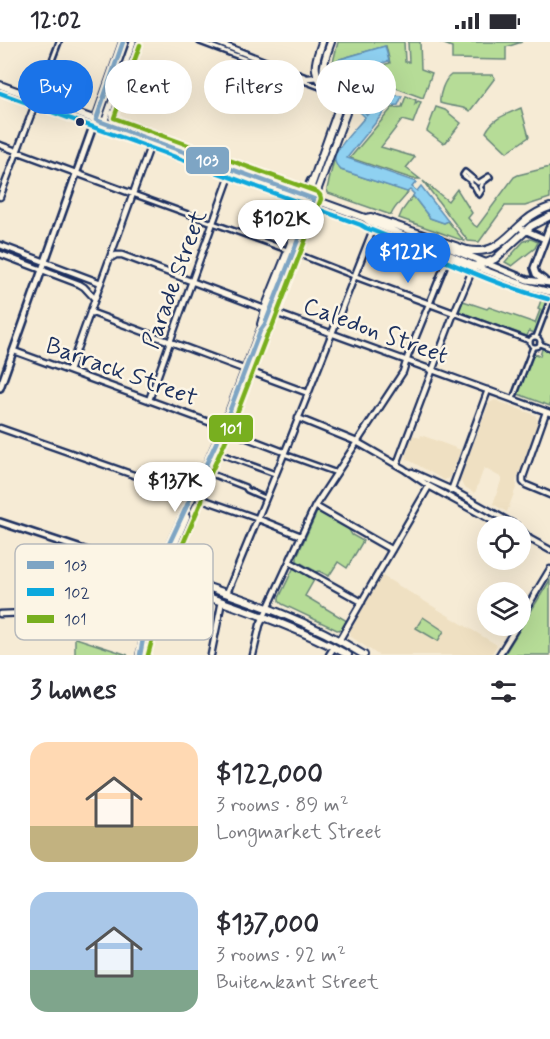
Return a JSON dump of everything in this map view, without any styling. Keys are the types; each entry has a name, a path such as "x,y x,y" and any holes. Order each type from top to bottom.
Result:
{"main road":[{"path":"317,60 322,42"},
{"path":"326,60 330,42"},
{"path":"0,85 18,92"},
{"path":"79,114 365,218 474,252 497,246 533,215 550,207"},
{"path":"172,544 223,428 344,114"},
{"path":"376,221 449,255 475,263 486,263 500,256 537,222 550,216"},
{"path":"423,235 475,263"},
{"path":"213,588 302,621 340,639 364,655"},
{"path":"213,598 291,628 348,655"}],"street":[{"path":"52,60 59,42"},
{"path":"0,388 123,42"},
{"path":"104,123 133,42"},
{"path":"138,42 111,112 111,118 307,187 330,128 328,125 330,120 333,120 335,105 320,87 200,42"},
{"path":"216,42 307,78 316,77"},
{"path":"0,197 32,114"},
{"path":"69,371 152,141"},
{"path":"0,145 530,341 533,347"},
{"name":"Parade Street","path":"149,400 232,170"},
{"path":"465,172 478,183 489,176 482,183 479,195 471,181 463,175 465,172"},
{"path":"227,592 376,221"},
{"path":"519,226 545,239"},
{"path":"548,282 538,276 534,268 550,226"},
{"path":"117,241 122,255"},
{"path":"0,245 101,283"},
{"path":"0,254 79,284 95,299"},
{"path":"111,258 122,255"},
{"name":"Caledon Street","path":"122,255 548,412"},
{"path":"253,655 258,629 315,506 400,378 449,255"},
{"path":"397,464 475,263 527,286 550,292"},
{"path":"486,263 527,280 548,282"},
{"path":"530,341 536,337 550,300"},
{"path":"90,312 308,393"},
{"path":"536,337 539,338 540,344"},
{"path":"533,347 540,344"},
{"path":"540,344 550,348"},
{"path":"513,399 533,347"},
{"name":"Barrack Street","path":"14,351 149,400 337,473"},
{"path":"448,496 488,390"},
{"path":"548,412 523,482 550,495"},
{"path":"298,418 357,442 484,516"},
{"path":"0,428 301,536"},
{"path":"213,451 275,474"},
{"path":"404,469 424,476 499,516"},
{"path":"204,471 245,486 247,490 265,498"},
{"path":"340,639 429,486"},
{"path":"315,506 392,550"},
{"path":"0,522 66,544"},
{"path":"531,540 550,550"},
{"path":"290,562 362,602"},
{"path":"531,601 550,569"},
{"path":"211,655 222,601"},
{"path":"0,614 15,613"},
{"path":"499,655 511,636"},
{"path":"140,655 144,640"},
{"path":"329,655 334,647"}],"shaded area":[{"path":"495,400 535,415 538,421 507,512 493,504 502,478 484,468 475,493 463,486 460,479 489,403"},
{"path":"413,435 420,438 421,435 461,450 450,478 444,480 407,459 406,455"},
{"path":"381,575 477,633 477,636 482,636 497,645 491,655 378,655 350,636 349,630"}],"green space":[{"path":"338,42 404,42 405,62 409,62 408,42 420,42 421,69 432,73 423,98 396,88 396,60 389,60 386,46 334,60"},
{"path":"439,42 522,42 506,47 506,60 452,59 452,47"},
{"path":"451,75 493,75 495,78 470,111 440,103 442,88"},
{"path":"406,96 416,100 415,104 418,101 421,102 413,123 402,120 381,147 415,157 406,168 420,179 413,179 350,158 387,114 396,114 396,108 402,107"},
{"path":"436,107 445,110 461,123 443,143 427,131"},
{"path":"521,108 529,137 507,152 486,132 496,120"},
{"path":"334,160 341,170 408,192 391,215 328,193"},
{"path":"550,167 550,198 525,206 505,206 479,242 468,241 423,181 448,201 457,189 472,213 468,218 477,227 514,177"},
{"path":"413,196 430,218 444,223 448,221 464,241 399,218"},
{"path":"531,239 538,242 535,248 512,266 505,262 524,241"},
{"path":"542,297 547,299 535,333 529,331 527,336 459,312 463,301 487,309 489,307 535,323"},
{"path":"542,349 550,351 550,406 518,394 533,353 540,356"},
{"path":"317,512 348,528 352,535 363,541 347,568 338,562 329,576 297,561 297,556"},
{"path":"294,567 314,580 305,596 347,621 343,629 337,630 279,601"},
{"path":"550,580 550,655 504,655 516,636 531,636 531,611"},
{"path":"423,617 444,631 438,641 416,628"},
{"path":"75,640 82,640 128,655 75,655"}],"water":[{"path":"385,46 389,60 339,60"},
{"path":"396,95 402,96 396,105"},
{"path":"362,114 383,114 347,158 416,182 412,187 417,191 421,186 448,221 444,223 430,218 410,190 407,192 341,170 337,166 336,153 365,117"}],"transit line":[{"name":"103","path":"123,42 96,120 314,199 223,428 169,544"},
{"name":"101","path":"140,45 114,118 317,192 321,199 272,327 230,431 203,490 202,500 183,544"},
{"name":"102","path":"0,93 361,225 479,275 548,299"},
{"name":"103","path":"140,655 143,640"},
{"name":"101","path":"148,655 152,640"}]}
